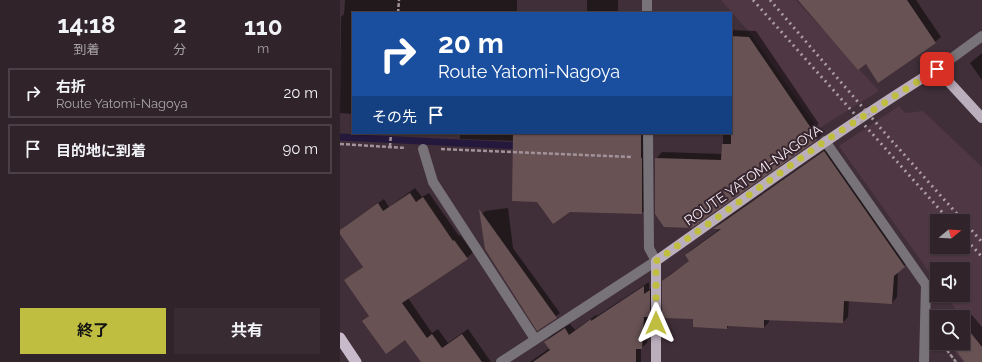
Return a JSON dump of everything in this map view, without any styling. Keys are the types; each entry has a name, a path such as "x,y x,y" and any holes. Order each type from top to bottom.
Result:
{"highway":[{"path":"342,344 356,362"}],"main road":[{"path":"937,69 982,118"},
{"name":"ROUTE YATOMI-NAGOYA","path":"656,261 825,141 937,69"},
{"path":"656,261 656,362"}],"street":[{"path":"647,0 647,12"},
{"path":"937,69 982,36"},
{"path":"500,362 656,261 650,248 648,134"},
{"path":"825,141 926,285 924,362"},
{"path":"423,149 432,182 535,339"}],"path":[{"path":"398,12 399,0"},
{"path":"390,135 390,147"},
{"path":"340,144 423,149 648,158"},
{"path":"947,350 956,362"}],"shaded area":[{"path":"721,0 796,0 879,91 818,129 750,33"},
{"path":"899,106 905,113 923,111 982,167 982,362 963,362 954,350 970,350 970,310 956,310 951,302 970,302 970,262 930,262 930,273 839,146"}],"building":[{"path":"798,0 907,0 936,43 878,83 866,64 858,70"},
{"path":"732,36 749,37 813,131 812,132 817,140 692,228 664,227 655,214 655,158 721,160 722,144 731,144"},
{"path":"513,134 641,134 642,214 570,212 553,224 537,202 512,201"},
{"path":"824,151 905,267 894,276 892,304 844,301 843,323 764,320 764,328 727,326 727,329 693,327 693,319 662,318 662,281 689,261 685,255 721,229 713,229"},
{"path":"410,193 416,202 423,197 453,241 454,240 468,259 402,303 427,338 432,334 442,348 462,334 482,362 421,362 405,340 386,354 362,321 369,316 344,280 363,267 340,234 340,230 378,203 383,211"},
{"path":"479,209 557,318 537,331 485,249"},
{"path":"644,286 644,294 650,290 650,317 644,317 642,349 636,349 636,362 533,362 550,350 544,342 565,328 569,335 591,319 591,321"},
{"path":"970,332 982,347 982,362 965,362 956,350 970,350"}],"waterway":[{"path":"340,137 522,146"}],"railway":[{"path":"753,0 944,214"},
{"path":"770,0 884,132 982,242"},
{"path":"970,244 982,257"}],"route":[{"path":"656,323 656,261 825,141 937,69"}]}
